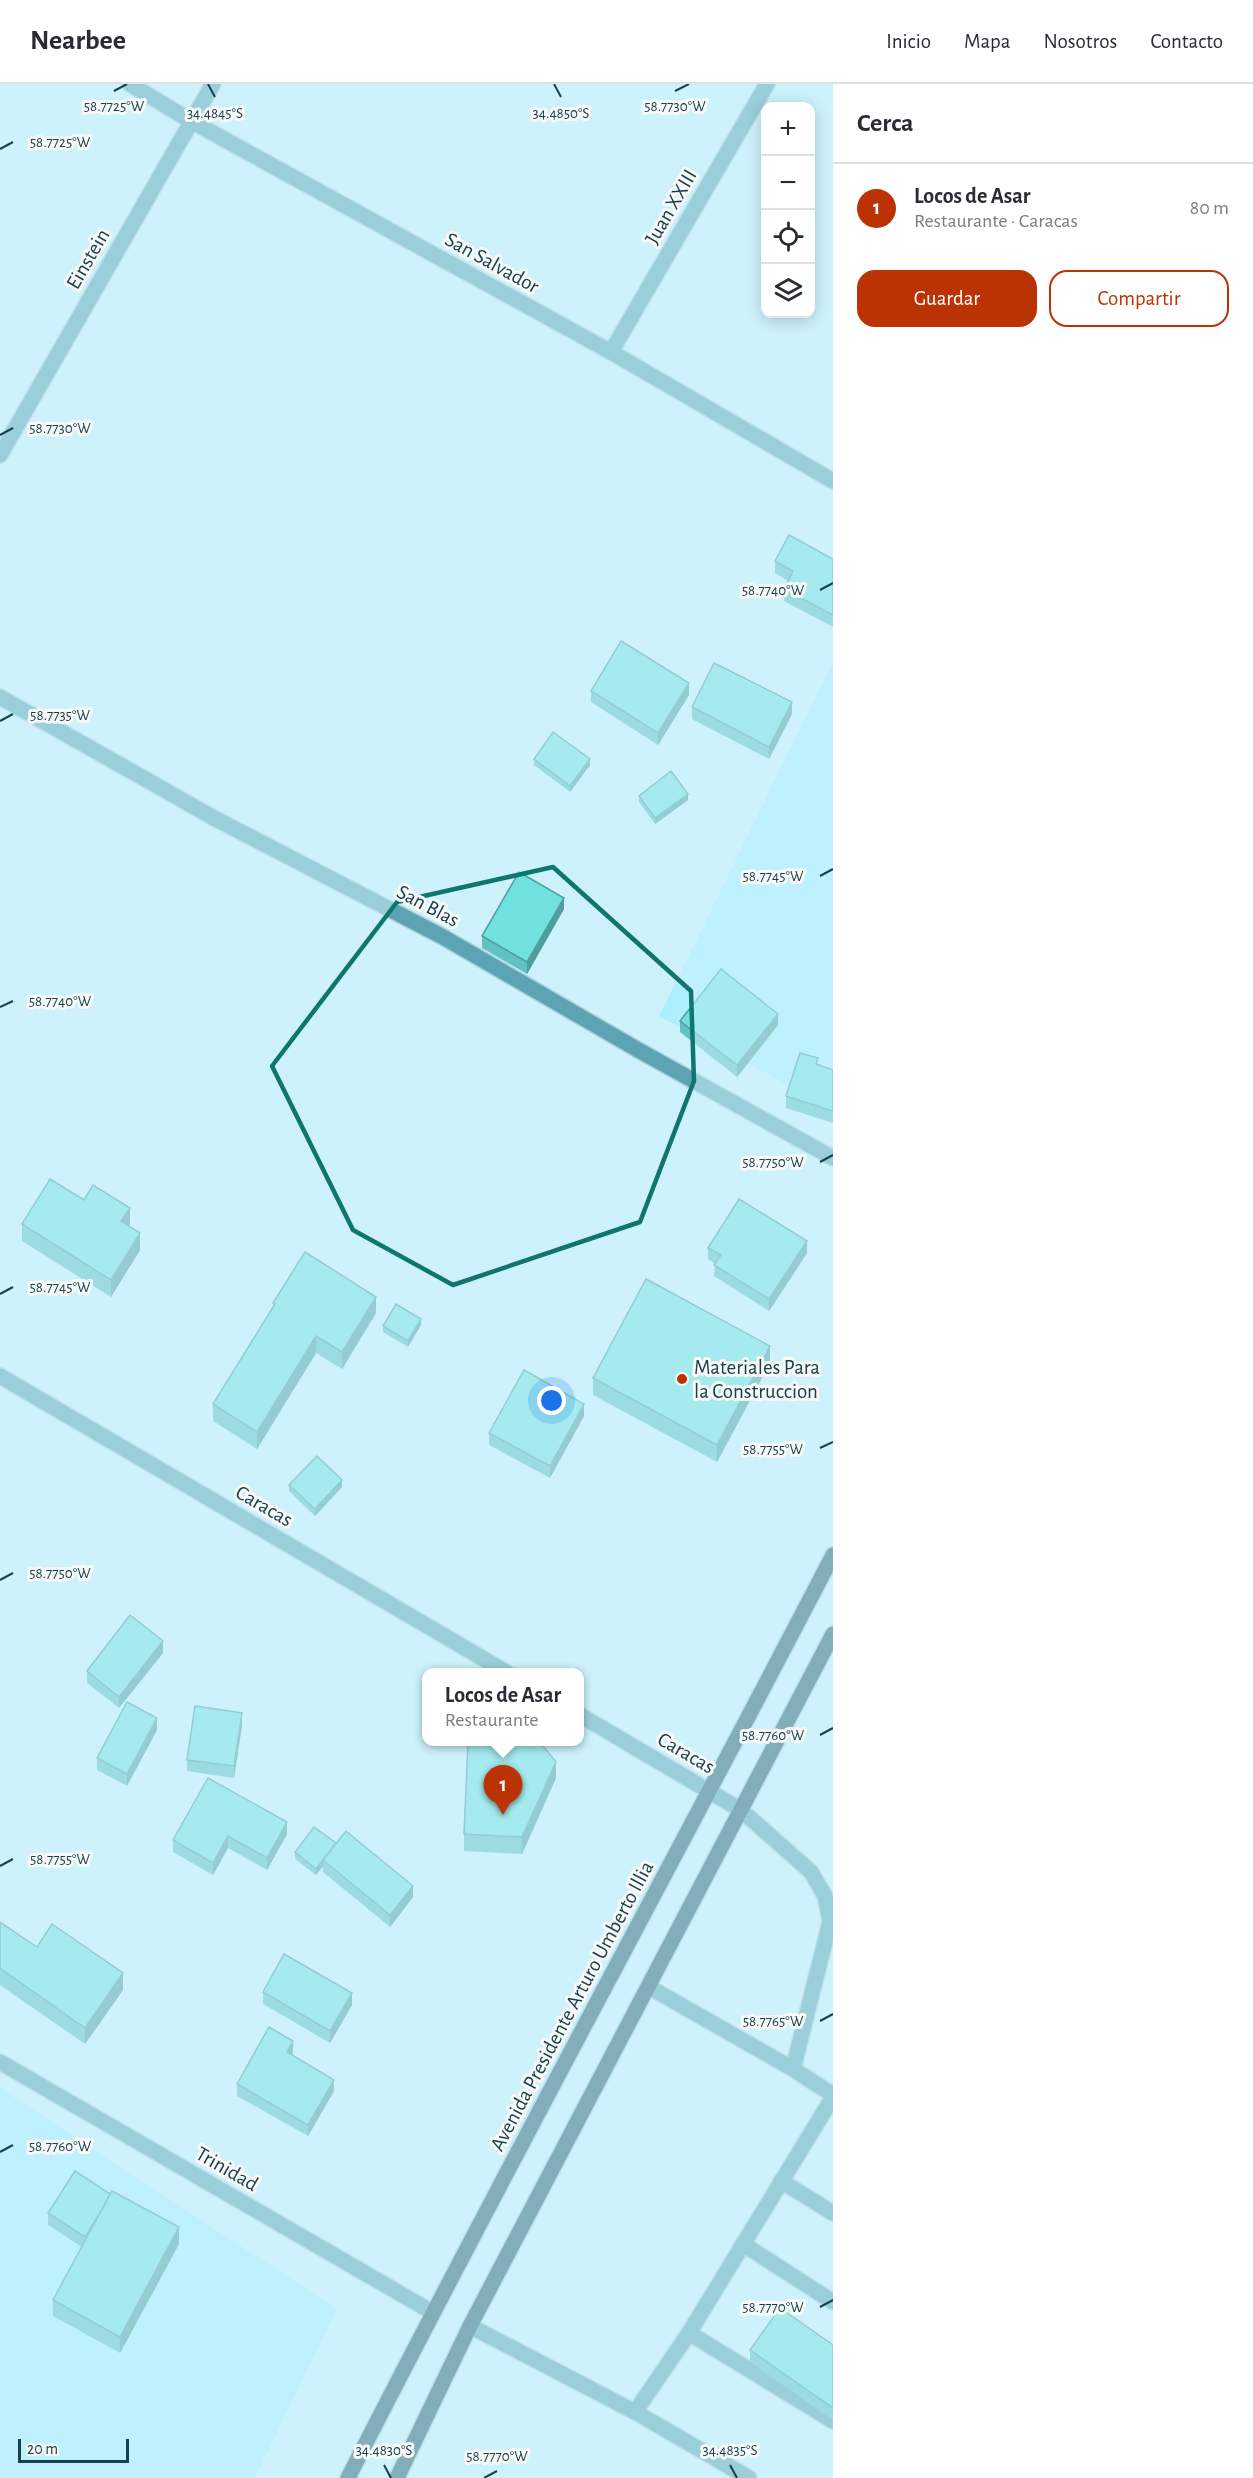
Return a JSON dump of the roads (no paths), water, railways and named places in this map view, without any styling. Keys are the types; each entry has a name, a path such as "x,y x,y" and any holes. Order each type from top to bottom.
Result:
{"main road":[{"name":"Avenida Presidente Arturo Umberto Illia","path":"348,2478 432,2312 710,1792 833,1555"},
{"path":"397,2478 470,2326 833,1634"}],"street":[{"name":"San Salvador","path":"130,84 191,121 611,352 833,481"},
{"name":"Einstein","path":"0,455 213,84"},
{"name":"Juan XXIII","path":"611,352 767,84"},
{"name":"San Blas","path":"0,697 214,818 443,937 651,1057 833,1158"},
{"name":"Caracas","path":"0,1376 500,1668"},
{"name":"Caracas","path":"584,1718 741,1810 811,1872 825,1896 830,1922 793,2069"},
{"path":"635,2412 689,2333 833,2096 793,2069 649,1987"},
{"name":"Trinidad","path":"0,2062 432,2312"},
{"path":"781,2181 833,2213"},
{"path":"743,2244 833,2302"},
{"path":"470,2326 635,2412 749,2478"},
{"path":"689,2333 833,2421"}],"place":[{"name":"Materiales Para la Construccion","path":"682,1379"},
{"name":"Locos de Asar","path":"503,1815"}]}
